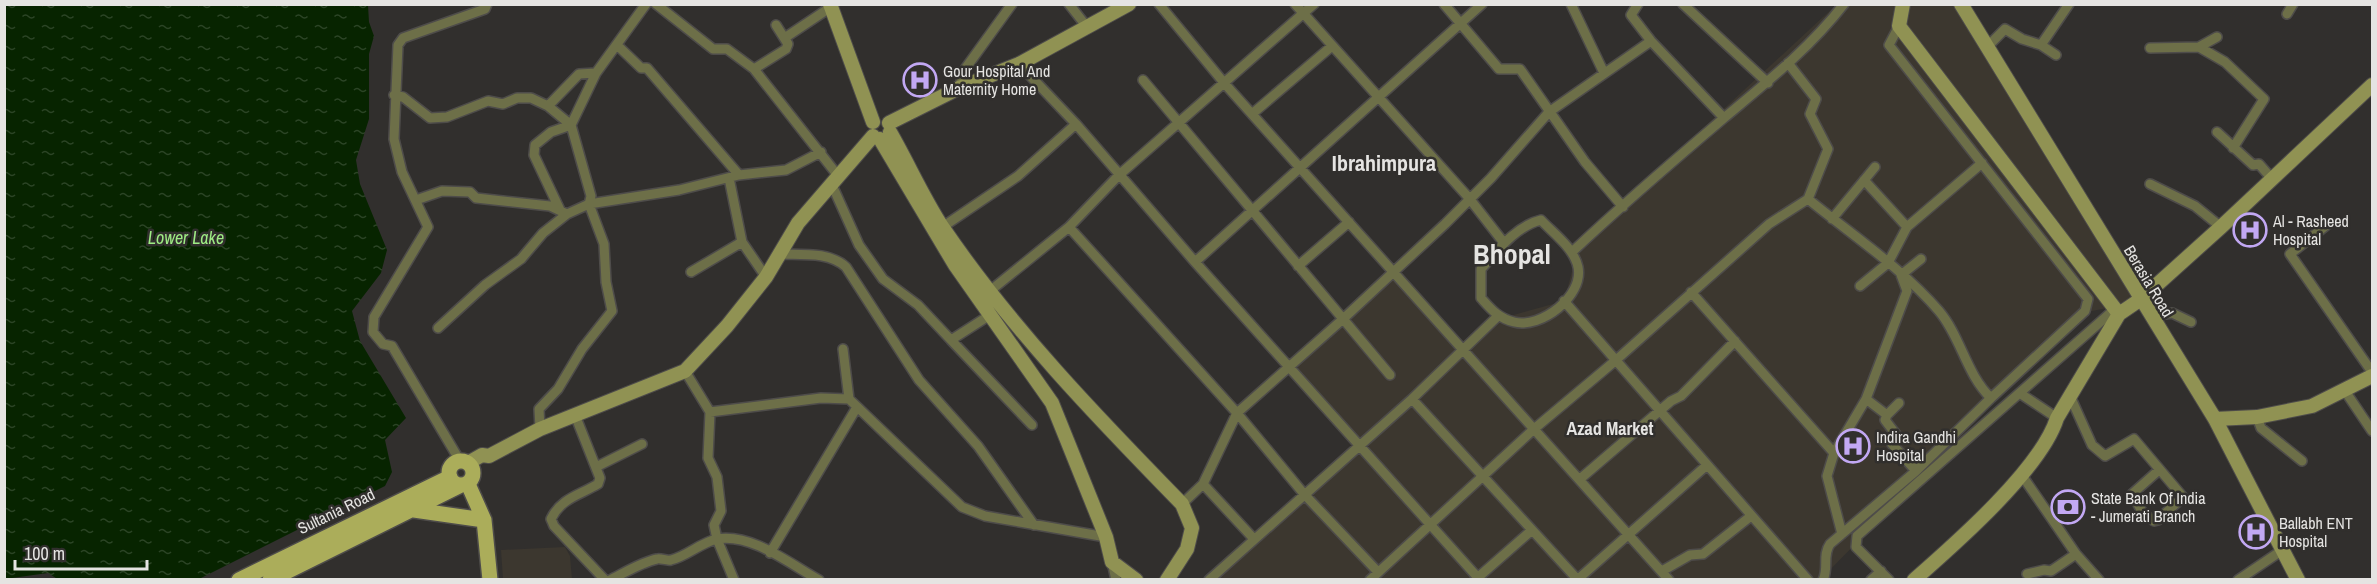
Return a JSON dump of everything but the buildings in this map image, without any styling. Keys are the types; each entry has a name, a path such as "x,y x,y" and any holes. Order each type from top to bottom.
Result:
{"main road":[{"name":"Sultania Road","path":"270,579 414,510 463,473"},
{"name":"Sultania Road","path":"239,579 463,473"},
{"path":"463,473 484,520 490,579"},
{"path":"414,510 484,520"}],"street":[{"path":"487,4 485,9 403,38 398,45 394,95 394,139 402,172 428,227 374,317 373,332 382,344 392,346 463,473 482,455 489,456 540,429 685,371 727,326 766,277 798,223 881,129 959,88 1019,64 1128,4"},
{"path":"564,212 534,155 535,145 551,132 571,125 596,73 646,4"},
{"path":"656,4 712,49 728,49 754,69 821,152 835,181 859,245 883,279 918,305 1032,425"},
{"path":"959,88 965,69 1012,4"},
{"path":"1069,4 1087,27"},
{"path":"1159,4 1252,114 1669,579"},
{"path":"1295,4 1469,198 1504,243"},
{"path":"984,296 1069,228 1119,175 1226,84 1314,4"},
{"path":"1444,4 1499,69 1520,69 1585,162 1623,207"},
{"path":"1196,262 1482,4"},
{"path":"1571,4 1604,73"},
{"path":"1683,4 1768,83"},
{"path":"1572,252 1724,118 1768,83 1831,22 1844,4"},
{"path":"1823,579 1826,550 1916,471 2085,312 2088,298 1889,45 1899,26 1903,4"},
{"name":"Berasia Road","path":"1961,4 2214,419 2298,579"},
{"path":"2042,45 2069,4"},
{"path":"2287,14 2293,4"},
{"path":"786,37 833,5 881,129 939,230 984,296 1027,335 1069,387 1182,504 1192,528 1187,549 1167,579"},
{"path":"1633,7 1631,15 1651,41 1724,118"},
{"path":"754,69 786,49 788,44 786,37 776,25"},
{"path":"1899,26 2117,311"},
{"path":"1987,47 2005,29 2022,39 2042,45 2056,56"},
{"path":"2150,48 2199,46 2217,37"},
{"path":"1182,504 1203,484 1237,413 1343,319 1491,178 1549,112 1651,41"},
{"path":"617,45 641,68 647,68 734,177 742,242 766,277"},
{"path":"1252,114 1332,46"},
{"path":"2199,46 2225,62 2265,100 2233,148"},
{"path":"1370,579 1534,429 1615,361 1690,292 1769,224 1808,199 1828,149 1810,114 1816,99 1788,63"},
{"path":"1019,64 1076,124 1359,446 1432,524 1478,579 1532,530"},
{"path":"548,106 579,74 596,73"},
{"path":"1143,80 1390,375"},
{"path":"1889,579 1856,547 1857,536 2117,311 2140,299 2273,180 2373,85"},
{"path":"394,95 403,97 430,118 447,117 488,101 502,104 517,98 531,98 548,106 571,125 591,196 589,204 604,244 606,282 612,311 582,349 558,389 539,409 540,429"},
{"path":"939,230 1018,176 1076,124"},
{"path":"2217,132 2253,165 2259,164 2273,180"},
{"path":"438,328 485,285 521,260 564,212 589,204 679,190 734,177 786,170 821,152"},
{"path":"1860,286 1888,263 1907,227 1982,164"},
{"path":"1832,219 1875,167"},
{"path":"1864,180 1907,227"},
{"path":"2150,184 2194,206 2221,227"},
{"path":"416,200 442,191 470,192 476,198 550,206 564,212"},
{"path":"1808,199 1888,263 1938,310 1952,328 1980,388 1991,398"},
{"path":"1540,220 1572,252 1578,265 1580,280 1564,301 1541,320 1521,323 1498,316 1481,298 1481,269 1504,243 1540,220"},
{"path":"1298,266 1349,222"},
{"path":"2214,419 2257,417 2312,406 2345,391 2373,374 2290,254 2328,224"},
{"path":"1069,228 1237,413 1304,494 1378,572"},
{"path":"690,272 742,242"},
{"path":"779,254 827,257 838,260 846,267 915,375 978,446 1034,525"},
{"path":"1901,275 1921,259"},
{"path":"1842,534 1827,476 1834,453 1866,399 1907,291 1901,275"},
{"path":"1690,292 1834,453"},
{"path":"984,296 990,315 1052,403 1106,537 1116,579"},
{"path":"1564,301 1808,579"},
{"path":"1914,579 1968,532 2020,474 2053,431 2057,418 2117,311"},
{"path":"2151,316 2172,313 2191,322"},
{"path":"951,339 990,315"},
{"path":"1209,579 1412,399 1498,316"},
{"path":"1012,345 1027,335"},
{"path":"1580,479 1659,411 1681,396 1736,341"},
{"path":"843,349 849,399 962,507 985,516 1106,537"},
{"path":"685,371 710,412 708,458 717,477 721,511 714,525 717,539 734,579"},
{"path":"2345,391 2373,431"},
{"path":"2021,394 2057,418"},
{"path":"2070,396 2092,445 2105,456 2134,439 2183,497 2154,521 2143,513 2132,494 2159,470"},
{"path":"710,412 821,398 849,399"},
{"path":"1412,399 1578,579 1707,465"},
{"path":"1866,399 1887,415"},
{"path":"1899,403 1885,420 1898,437 1892,444 1916,471"},
{"path":"770,553 857,407"},
{"path":"575,415 598,466 600,478 598,484 572,495 551,519 554,526 605,579"},
{"path":"2257,417 2261,428 2302,461"},
{"path":"598,466 642,444"},
{"path":"2020,474 2076,554 2099,579"},
{"path":"1203,484 1254,539"},
{"path":"1662,572 1690,555 1703,554 1751,516"},
{"path":"610,579 658,558 671,560 695,547 717,539 741,539 819,579"},
{"path":"2238,579 2284,549"},
{"path":"2027,574 2044,570 2051,571 2076,554"},
{"path":"1112,562 1130,578 1136,579"},
{"path":"1871,579 1881,571"}],"shaded area":[{"name":"Azad Market","path":"1836,5 1961,5 2142,301 2082,313 1821,579 1210,580 1356,448 1289,365 1394,272 1465,351 1499,319 1564,301 1580,242"},
{"path":"565,547 570,556 572,579 503,579 501,550"}],"water":[{"name":"Lower Lake","path":"4,5 368,5 369,22 374,36 369,54 369,119 356,160 360,184 387,250 381,273 352,311 360,341 406,418 385,440 392,472 385,486 199,579 59,580 48,573 5,579"}],"place":[{"name":"Gour Hospital And Maternity Home","path":"920,80"},
{"name":"Al - Rasheed Hospital","path":"2250,230"},
{"name":"Indira Gandhi Hospital","path":"1853,446"},
{"name":"State Bank Of India - Jumerati Branch","path":"2068,507"},
{"name":"Ballabh ENT Hospital","path":"2256,532"}],"district":[{"name":"Ibrahimpura","path":"1384,163"},
{"name":"Bhopal","path":"1512,254"},
{"name":"Azad Market","path":"1610,428"}]}
